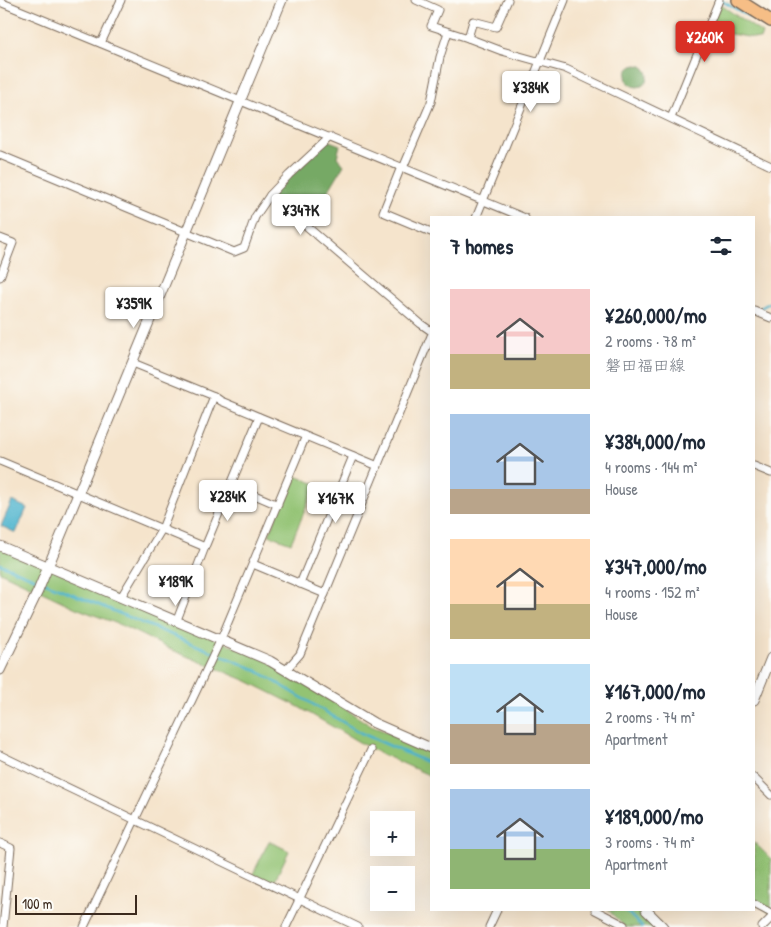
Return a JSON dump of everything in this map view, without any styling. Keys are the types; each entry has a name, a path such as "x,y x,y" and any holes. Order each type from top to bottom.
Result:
{"main road":[{"path":"738,0 771,21"}],"street":[{"path":"102,43 121,0"},
{"path":"0,670 38,591 282,0"},
{"path":"416,0 438,10 431,26 502,51 566,68 771,166"},
{"path":"468,38 473,21 496,27 508,0"},
{"path":"477,216 565,0"},
{"path":"670,118 719,0"},
{"path":"0,2 520,216"},
{"path":"430,232 383,212 431,102 440,57 448,32"},
{"path":"0,154 234,252 244,248 255,217 270,195 330,137"},
{"path":"270,195 430,330"},
{"path":"0,238 14,244 0,277"},
{"path":"755,311 771,318"},
{"path":"286,670 300,654 430,338"},
{"path":"133,363 214,396 221,401 306,438 378,466"},
{"path":"121,597 162,529 214,396"},
{"path":"177,620 205,547 260,417"},
{"path":"84,927 220,642 306,438"},
{"path":"300,584 353,456"},
{"path":"0,461 205,547"},
{"path":"755,466 771,473"},
{"path":"231,486 278,505"},
{"path":"0,546 177,620 220,642 286,670 374,722 430,748"},
{"path":"253,564 325,594"},
{"path":"755,698 771,658"},
{"path":"286,927 371,750"},
{"path":"0,756 358,927"},
{"path":"755,779 771,795"},
{"path":"0,843 10,848 2,927"},
{"path":"755,905 771,913"},
{"path":"489,927 497,911"},
{"path":"597,911 624,925"},
{"path":"652,912 663,927"},
{"path":"762,927 771,918"}],"green space":[{"path":"718,3 762,33 760,39 707,30"},
{"path":"637,65 647,72 648,76 641,86 637,87 627,80 626,76 633,66"},
{"path":"327,140 340,145 337,157 344,165 329,190 300,214 290,212 270,195"},
{"path":"293,475 316,484 291,543 269,535"},
{"path":"0,546 284,668 371,726 430,749 430,776 371,749 297,706 247,681 172,650 123,626 76,608 0,572"},
{"path":"269,841 289,851 272,886 252,876"},
{"path":"755,843 771,859 771,913 755,903"},
{"path":"609,911 647,911 663,927 625,927"}],"water":[{"path":"12,501 27,508 16,533 1,526"}],"waterway":[{"path":"720,0 771,29"},
{"path":"757,310 771,302"},
{"path":"0,564 254,669 361,733 430,764"},
{"path":"626,911 642,927"}]}
